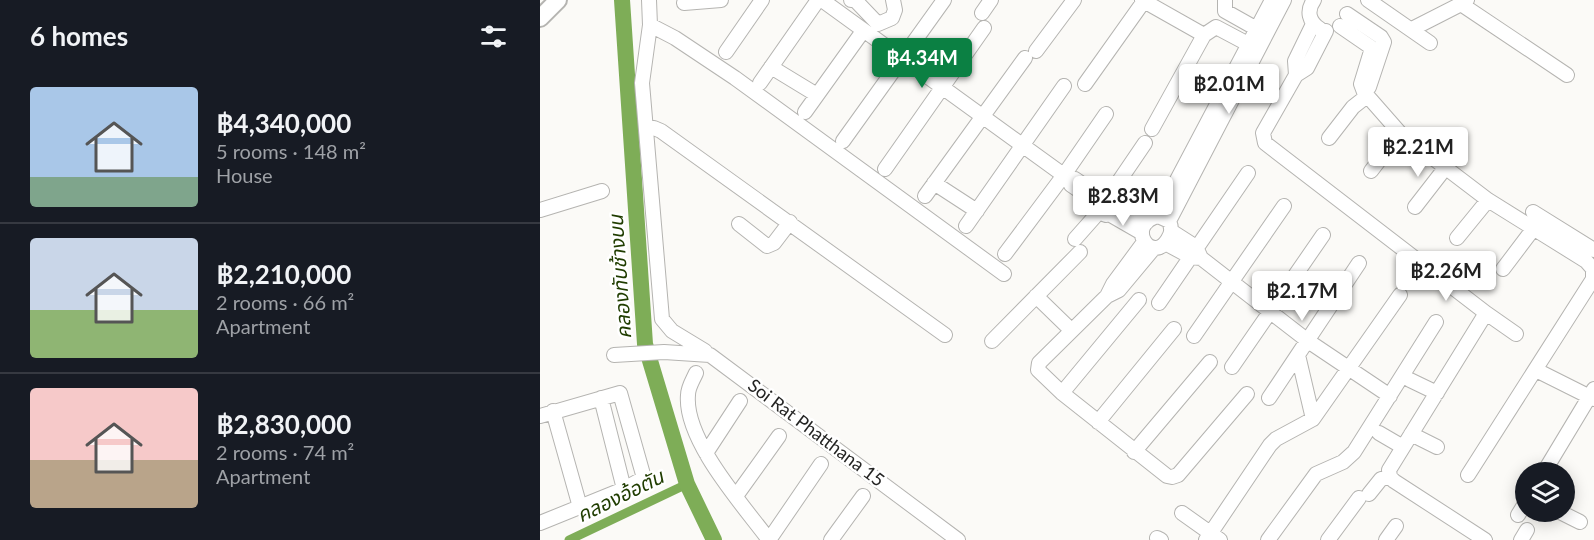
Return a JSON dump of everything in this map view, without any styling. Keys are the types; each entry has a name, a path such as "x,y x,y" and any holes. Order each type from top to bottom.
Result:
{"main road":[{"path":"540,18 558,0"}],"street":[{"name":"Soi Rat Phatthana 15","path":"650,0 650,25 642,82 662,320 672,331 710,354 958,540"},
{"path":"684,3 721,0"},
{"path":"726,52 762,0"},
{"path":"760,83 820,0 1066,177 1071,185 1196,254 1308,341 1390,396"},
{"path":"851,0 855,0 878,24 885,22 894,14 893,0"},
{"path":"843,141 944,0"},
{"path":"982,13 991,0"},
{"path":"925,196 982,117 1074,0"},
{"path":"1085,84 1143,0 1204,35"},
{"path":"1247,394 1178,475 1173,477 1167,476 1134,452 1038,372 1038,367 1071,330 1107,296 1119,290 1156,232 1272,0"},
{"path":"1254,39 1284,0"},
{"path":"1314,0 1309,9 1310,17 1313,24 1326,31"},
{"path":"1343,0 1344,20"},
{"path":"1368,0 1431,43"},
{"path":"1412,28 1464,2 1567,75"},
{"path":"1152,129 1204,35 1216,27 1225,6 1254,39"},
{"path":"850,22 862,9"},
{"path":"1344,20 1326,31 1306,68 1296,75 1263,133 1265,143 1516,334"},
{"path":"1329,138 1365,94 1384,42 1381,38 1344,20"},
{"path":"1296,75 1295,61 1313,24"},
{"path":"650,25 675,38 735,78 1004,274"},
{"path":"1216,27 1254,39"},
{"path":"885,170 984,28"},
{"path":"805,112 863,31"},
{"path":"771,67 817,95"},
{"path":"966,226 1064,86"},
{"path":"1365,94 1400,133 1488,200 1586,261 1593,269 1593,279 1468,475"},
{"path":"1005,254 1066,177 1106,114"},
{"path":"646,129 661,130 945,335"},
{"path":"1371,171 1400,133"},
{"path":"992,341 1036,297 1078,245 1145,143"},
{"path":"1415,207 1446,167"},
{"path":"1159,303 1196,254 1248,174"},
{"path":"934,183 977,211"},
{"path":"540,210 602,191"},
{"path":"1457,238 1488,200"},
{"path":"1194,336 1284,206"},
{"path":"1533,212 1594,250"},
{"path":"739,224 767,246 774,243 790,222"},
{"path":"1503,269 1534,228"},
{"path":"1232,367 1323,234"},
{"path":"1269,398 1359,263"},
{"path":"1182,513 1212,538 1270,445 1276,439 1313,419 1400,295"},
{"path":"1036,297 1071,330"},
{"path":"1062,393 1138,300"},
{"path":"1485,540 1394,481 1390,477 1389,470 1486,313"},
{"path":"1268,540 1316,474 1349,458 1436,322"},
{"path":"1098,422 1174,329"},
{"path":"614,355 664,352 710,354"},
{"path":"1298,355 1313,419"},
{"path":"1134,452 1210,362"},
{"path":"1536,370 1593,395 1550,462"},
{"path":"696,373 687,394 697,438 769,540 821,464"},
{"path":"1410,380 1437,393"},
{"path":"540,523 580,507 624,489 644,478 620,393 547,414 580,507"},
{"path":"601,398 624,489"},
{"path":"706,453 740,401"},
{"path":"1379,433 1403,447"},
{"path":"1411,434 1437,447"},
{"path":"736,496 779,436"},
{"path":"1328,540 1381,478 1390,477"},
{"path":"831,540 863,496"},
{"path":"1575,520 1580,522"},
{"path":"1386,540 1396,526"}],"waterway":[{"name":"คลองทับช้างบน","path":"622,0 645,344 687,484 714,540"},
{"name":"คลองอ้อตัน","path":"569,540 687,484"}]}
